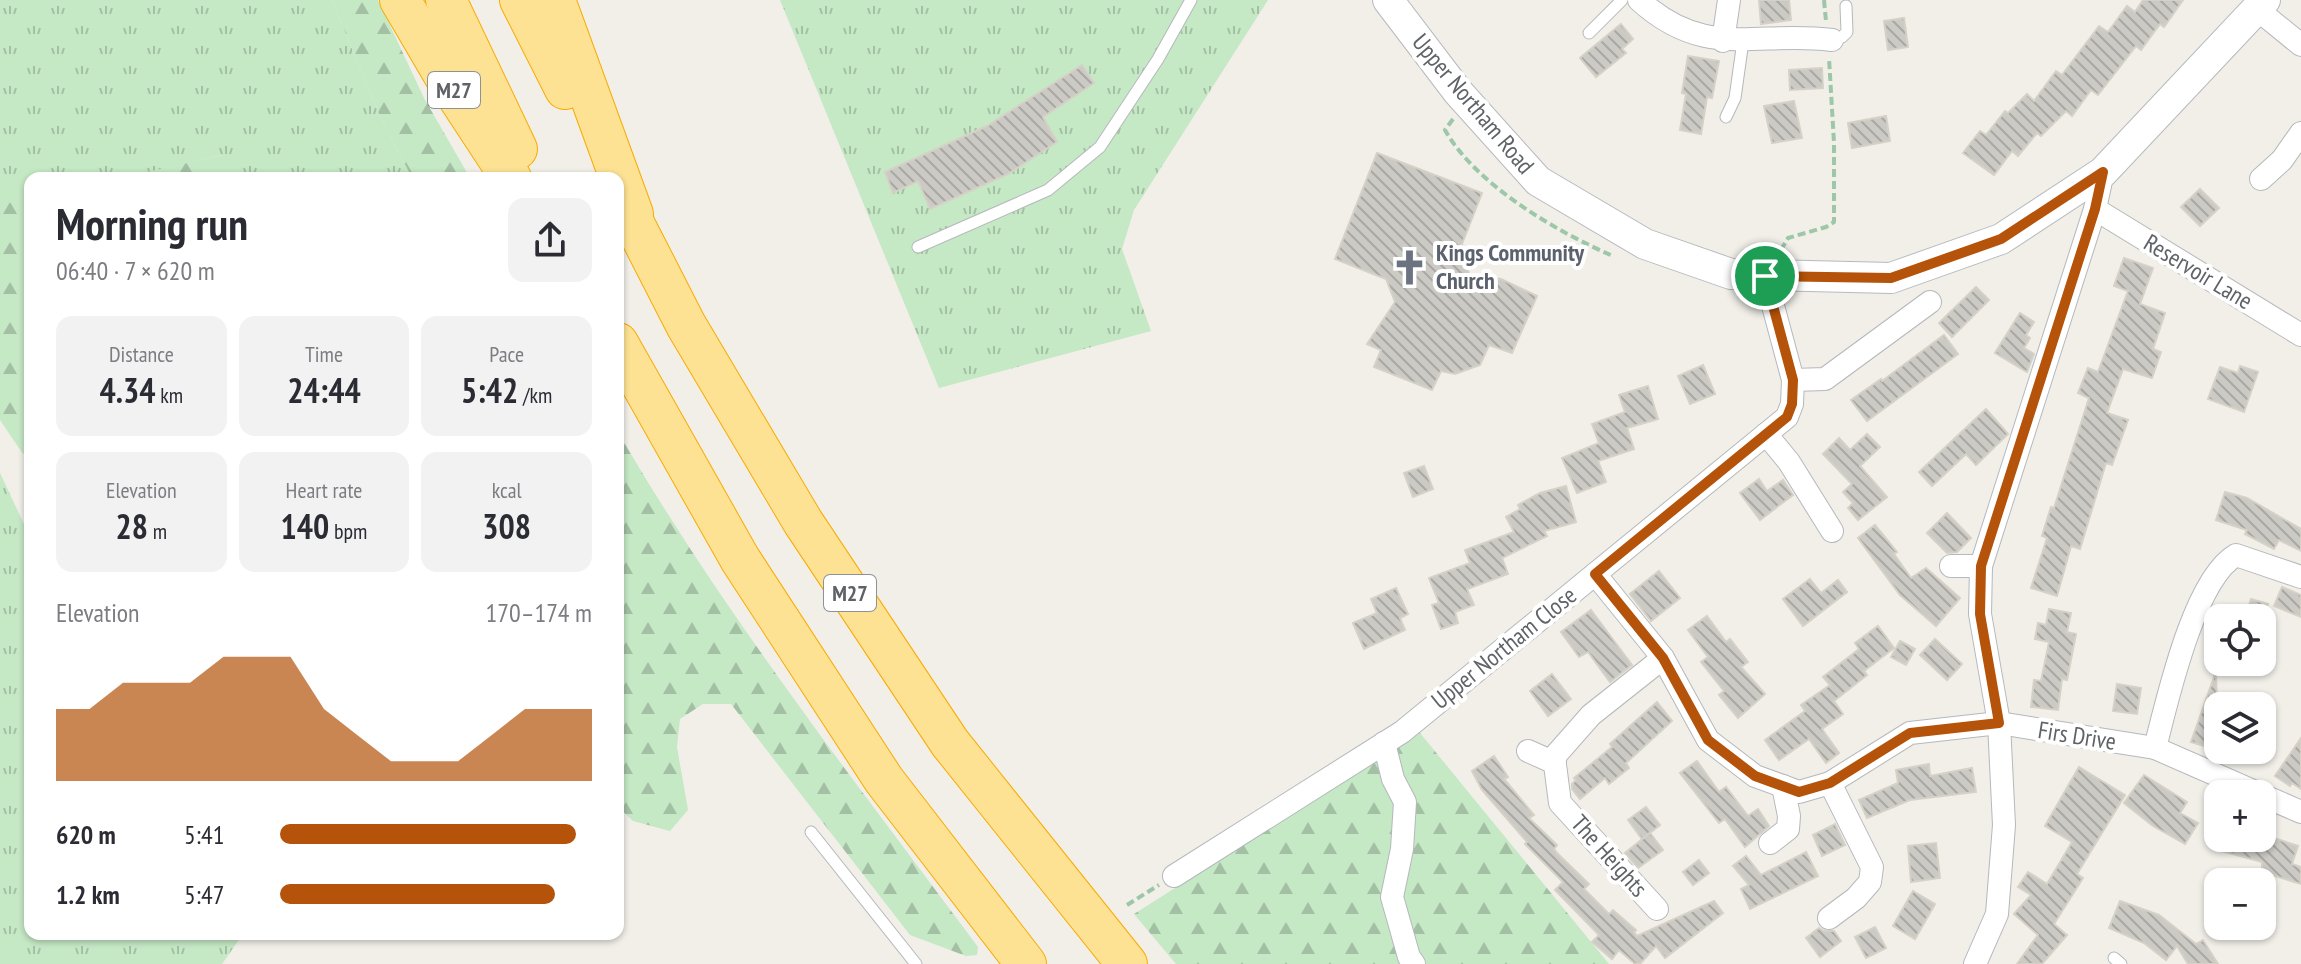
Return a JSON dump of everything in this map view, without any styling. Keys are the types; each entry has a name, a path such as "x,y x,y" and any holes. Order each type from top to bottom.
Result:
{"highway":[{"name":"M27","path":"400,0 448,82 507,172"},
{"name":"M27","path":"446,0 529,172"},
{"path":"520,0 608,172"},
{"name":"M27","path":"555,0 618,172"},
{"name":"M27","path":"624,189 643,241"},
{"name":"M27","path":"624,204 686,325 803,522 950,743 1127,964"},
{"path":"624,354 740,559 884,780 1026,964"}],"main road":[{"name":"Upper Northam Road","path":"1388,0 1458,92 1538,181 1645,244 1731,274 1891,278 2001,239 2103,172 2261,5"}],"street":[{"path":"1639,0 1672,24 1733,41 1830,39"},
{"path":"1729,0 1733,41"},
{"path":"2261,5 2301,45"},
{"path":"2261,179 2290,165 2301,133"},
{"path":"1975,964 1997,914 2004,825 1999,723 1980,614 1981,566 2095,209 2103,172"},
{"name":"Reservoir Lane","path":"2095,209 2301,335"},
{"name":"Upper Northam Close","path":"1174,876 1402,732 1787,417 1792,404 1793,380 1765,276"},
{"path":"1793,380 1825,379 1930,302"},
{"path":"1766,434 1789,462 1832,531"},
{"path":"2155,748 2168,693 2207,585 2227,560 2236,555 2301,577"},
{"path":"1951,566 1981,566"},
{"path":"1595,574 1663,658 1708,740 1755,776 1799,792 1830,783 1872,867 1870,882 1856,898 1829,918"},
{"path":"1555,763 1554,757 1591,715 1663,658"},
{"name":"Firs Drive","path":"1830,783 1910,733 1999,723 2155,748 2229,780"},
{"path":"1384,743 1393,779 1405,802 1402,849 1392,897 1414,964"},
{"path":"1528,751 1555,763"},
{"name":"The Heights","path":"1555,763 1560,803 1657,909"},
{"path":"1770,843 1788,829 1789,816 1783,786"},
{"name":"Firs Drive","path":"2276,801 2301,812"}],"lane":[{"path":"918,247 1048,190 1100,147 1158,59 1191,0"},
{"path":"1589,33 1622,0"},
{"path":"1830,39 1847,32 1846,6"},
{"path":"1726,117 1735,98 1733,41"},
{"path":"811,832 916,964"}],"path":[{"path":"1765,276 1788,238 1834,222 1830,39"},
{"path":"1127,905 1174,876"}],"green space":[{"path":"0,0 332,0 379,114 409,172 217,172 222,155 150,172 24,172 24,200 0,206"},
{"path":"332,0 378,0 424,98 467,172 409,172 379,114"},
{"path":"780,0 1268,0 1134,210 1122,249 1151,331 939,388"},
{"path":"223,155 217,172 147,172"},
{"path":"24,199 23,454 0,420 0,205"},
{"path":"624,442 745,630 978,947 977,955 966,956 910,935 731,704 703,704 680,719 677,747 688,810 670,831 633,821 624,813"},
{"path":"0,473 24,524 24,940 239,940 222,964 0,964"},
{"path":"1420,733 1609,964 1176,964 1134,914"}],"building":[{"path":"1759,0 1789,0 1791,20 1761,24"},
{"path":"2143,0 2183,0 2164,27 2160,24 2141,50 2136,46 2098,95 2091,90 2072,116 2066,111 2041,136 2037,133 2018,156 2012,151 1994,175 1963,153 1980,131 1986,135 2005,111 2008,113 2027,94 2034,101 2056,71 2062,75 2099,26 2108,32 2127,6 2135,12"},
{"path":"1904,18 1908,47 1888,50 1884,21"},
{"path":"1621,24 1633,39 1622,49 1626,53 1596,77 1580,58"},
{"path":"1688,56 1719,61 1712,98 1707,97 1701,134 1680,130"},
{"path":"1082,65 1094,83 1043,117 1057,142 1008,174 930,209 918,181 893,193 885,172 987,126"},
{"path":"1822,68 1823,88 1790,90 1789,70"},
{"path":"1794,101 1802,138 1772,143 1764,106"},
{"path":"1886,116 1890,141 1852,148 1848,123"},
{"name":"Kings Community Church","path":"1377,153 1482,193 1462,244 1469,274 1501,279 1537,296 1512,353 1489,345 1480,365 1455,374 1441,371 1432,390 1374,367 1381,350 1367,344 1395,302 1386,279 1335,259"},
{"path":"2200,189 2219,208 2200,226 2181,207"},
{"path":"2124,258 2153,268 2140,304 2165,313 2153,349 2161,352 2152,378 2123,369 2107,413 2128,420 2112,465 2106,463 2080,549 2071,546 2057,596 2031,588 2047,538 2042,536 2089,398 2078,393 2088,368 2098,372 2128,291 2114,286"},
{"path":"1976,287 1989,300 1952,337 1939,323"},
{"path":"2020,313 2034,322 2026,335 2030,338 2024,348 2034,354 2027,372 1995,353"},
{"path":"1944,335 1958,354 1867,421 1851,400"},
{"path":"1703,365 1715,394 1690,404 1678,376"},
{"path":"2240,366 2258,372 2244,412 2208,399 2220,367 2238,373"},
{"path":"1648,386 1658,419 1627,428 1634,449 1598,461 1606,482 1577,493 1562,458 1599,443 1592,424 1625,412 1619,395"},
{"path":"1986,409 2008,434 1976,465 1966,454 1932,486 1919,472"},
{"path":"1867,434 1880,447 1860,466 1887,497 1858,520 1848,508 1853,503 1843,492 1852,484 1823,454 1839,438 1850,450"},
{"path":"1424,466 1433,489 1413,497 1404,473"},
{"path":"1759,479 1767,491 1783,480 1793,495 1760,520 1740,493"},
{"path":"1566,486 1576,522 1544,531 1547,536 1502,558 1508,574 1467,589 1474,605 1455,612 1458,623 1441,629 1432,605 1439,603 1429,578 1470,563 1465,550 1514,532 1506,517 1520,509 1518,505 1540,493"},
{"path":"2225,492 2247,498 2301,529 2301,551 2279,540 2274,549 2245,534 2247,530 2216,520"},
{"path":"1947,513 1971,538 1957,552 1947,553 1927,533"},
{"path":"1875,525 1897,552 1894,554 1911,578 1926,568 1960,598 1936,626 1900,595 1858,538"},
{"path":"1659,571 1680,598 1651,621 1630,594"},
{"path":"1810,579 1821,593 1838,580 1847,592 1803,626 1783,599"},
{"path":"2282,587 2301,595 2301,617 2276,607"},
{"path":"1396,588 1408,614 1400,618 1405,630 1364,649 1353,623 1377,613 1371,599"},
{"path":"2251,599 2268,604 2249,604"},
{"path":"2049,609 2071,613 2067,632 2076,634 2067,680 2062,679 2058,710 2031,707 2034,680 2041,681 2049,642 2035,639 2038,623 2046,625"},
{"path":"1591,610 1632,665 1610,682 1588,652 1579,657 1561,632"},
{"path":"1707,616 1726,642 1730,639 1748,662 1741,667 1765,694 1738,718 1719,695 1724,691 1701,662 1708,657 1688,630"},
{"path":"1878,626 1894,648 1864,671 1867,675 1834,701 1843,714 1822,729 1839,753 1826,763 1809,739 1779,760 1765,740 1805,711 1801,705 1830,685 1823,677 1859,649 1855,643"},
{"path":"1935,639 1962,664 1947,680 1920,655"},
{"path":"1900,641 1915,649 1906,665 1891,657"},
{"path":"1552,674 1571,699 1548,716 1530,691"},
{"path":"2214,676 2216,676 2217,692 2209,692"},
{"path":"2117,684 2141,688 2137,714 2113,711"},
{"path":"1657,702 1672,721 1626,763 1629,768 1609,784 1605,778 1580,799 1572,789 1574,778 1612,747 1610,744"},
{"path":"2204,705 2204,746 2191,742"},
{"path":"2301,738 2301,789 2275,776"},
{"path":"1494,756 1508,777 1504,779 1534,815 1529,818 1557,845 1554,849 1558,854 1589,884 1584,889 1609,914 1613,910 1636,930 1637,936 1714,901 1723,913 1665,958 1656,946 1640,964 1635,964 1619,950 1612,959 1592,942 1599,935 1555,890 1563,882 1525,844 1527,842 1482,790 1472,771"},
{"path":"1697,761 1719,792 1726,787 1748,816 1758,809 1769,826 1745,847 1725,819 1719,823 1680,773"},
{"path":"1929,764 1930,776 1972,768 1976,792 1910,800 1867,818 1859,800 1898,783 1896,770"},
{"path":"2079,767 2125,795 2077,874 2083,878 2054,924 2067,935 2042,964 2017,964 2038,935 2014,914 2031,895 2018,887 2028,872 2047,884 2072,842 2045,826"},
{"path":"2144,775 2187,802 2180,813 2198,823 2185,844 2153,826 2124,803"},
{"path":"1646,807 1660,825 1642,839 1628,820"},
{"path":"1835,824 1845,845 1822,856 1813,835"},
{"path":"1650,833 1663,850 1638,868 1625,853"},
{"path":"2276,839 2298,846 2292,864 2301,867 2301,884 2276,876 2276,868 2262,868 2262,862 2226,852 2276,852"},
{"path":"1936,843 1940,878 1911,882 1908,846"},
{"path":"1806,852 1818,876 1750,909 1741,889 1749,885 1733,866 1746,856 1761,875"},
{"path":"1699,860 1709,873 1693,885 1683,872"},
{"path":"1913,891 1935,904 1915,939 1893,926"},
{"path":"2120,901 2159,915 2196,944 2203,940 2218,964 2188,964 2177,946 2166,960 2144,943 2109,928"},
{"path":"1875,927 1886,948 1866,958 1855,937"},
{"path":"1819,928 1834,931 1841,941 1820,957 1806,938"}],"place":[{"name":"Kings Community Church","path":"1410,267"}],"route":[{"path":"2103,172 2095,209 1981,566 1980,614 1999,723 1910,733 1830,783 1799,792 1755,776 1708,740 1663,658 1595,574 1787,417 1792,404 1793,380 1765,276 1891,278 2001,239 2103,172"}]}
